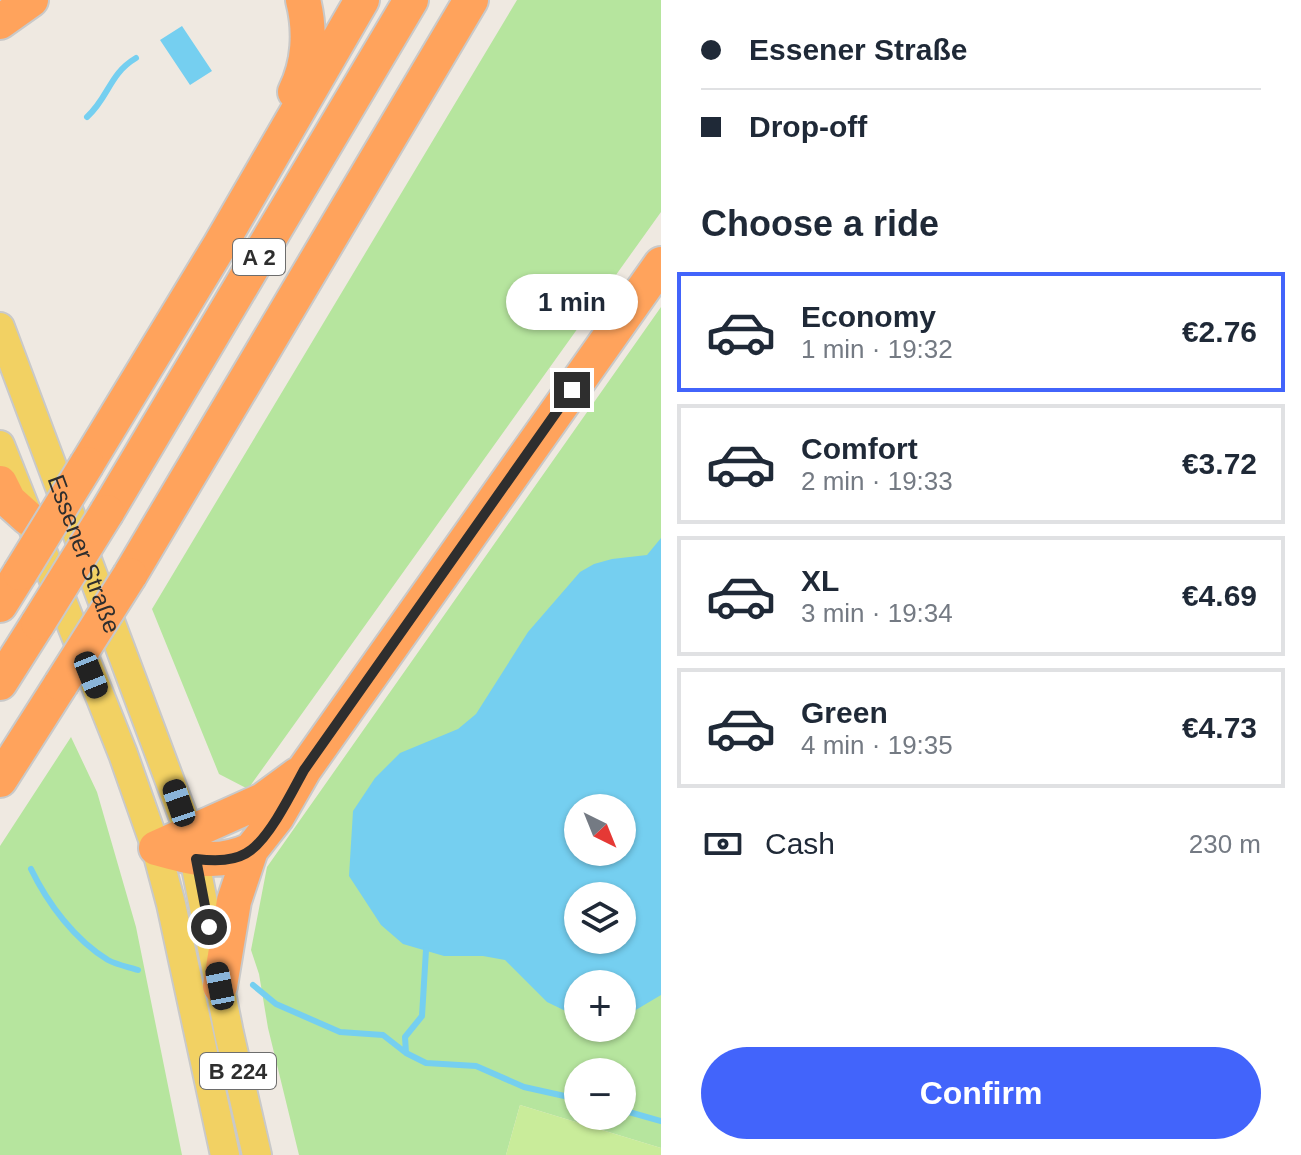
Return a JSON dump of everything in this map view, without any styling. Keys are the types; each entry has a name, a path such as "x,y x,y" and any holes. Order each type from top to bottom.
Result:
{"highway":[{"path":"0,22 31,0"},
{"path":"220,245 221,226 300,83 308,51 308,25 303,0"},
{"path":"0,605 10,584 220,245 362,0"},
{"name":"A 2","path":"0,683 107,512 411,0"},
{"name":"A 2","path":"0,780 130,575 471,0"},
{"path":"220,986 234,901 251,850 277,817 304,770 661,264"},
{"path":"0,483 9,501 28,518"},
{"path":"156,848 192,846 304,770"},
{"path":"192,846 215,861 251,850"}],"main road":[{"name":"Essener Straße","path":"0,327 192,846 257,1155"},
{"name":"Essener Straße","path":"0,445 123,754 156,848 225,1155"}],"green space":[{"path":"517,0 661,0 661,212 248,789 219,774 152,609"},
{"path":"661,307 661,1148 602,1130 636,1130 636,1058 564,1058 564,1118 520,1105 506,1155 299,1155 251,950 267,867"},
{"path":"71,737 97,792 136,927 182,1155 0,1155 0,846"},
{"path":"520,1105 564,1118 564,1130 602,1130 661,1148 661,1155 506,1155"}],"water":[{"path":"182,26 212,71 190,85 160,40"},
{"path":"661,538 661,995 636,1010 636,970 564,970 564,1010 547,1002 505,960 483,956 444,956 403,944 381,925 349,876 353,811 375,778 400,753 458,729 476,714 528,632 580,572 612,559 647,555"}],"waterway":[{"path":"87,117 114,78 136,58"},
{"path":"31,869 54,908 84,942 108,960 138,970"},
{"path":"426,950 422,1016 405,1037 406,1053 426,1063 476,1066 524,1087 564,1096"},
{"path":"253,985 276,1004 340,1032 383,1035 406,1053"},
{"path":"636,1114 661,1121"}],"route":[{"path":"209,927 196,859 215,861 251,850 277,817 304,770 572,390"}]}
